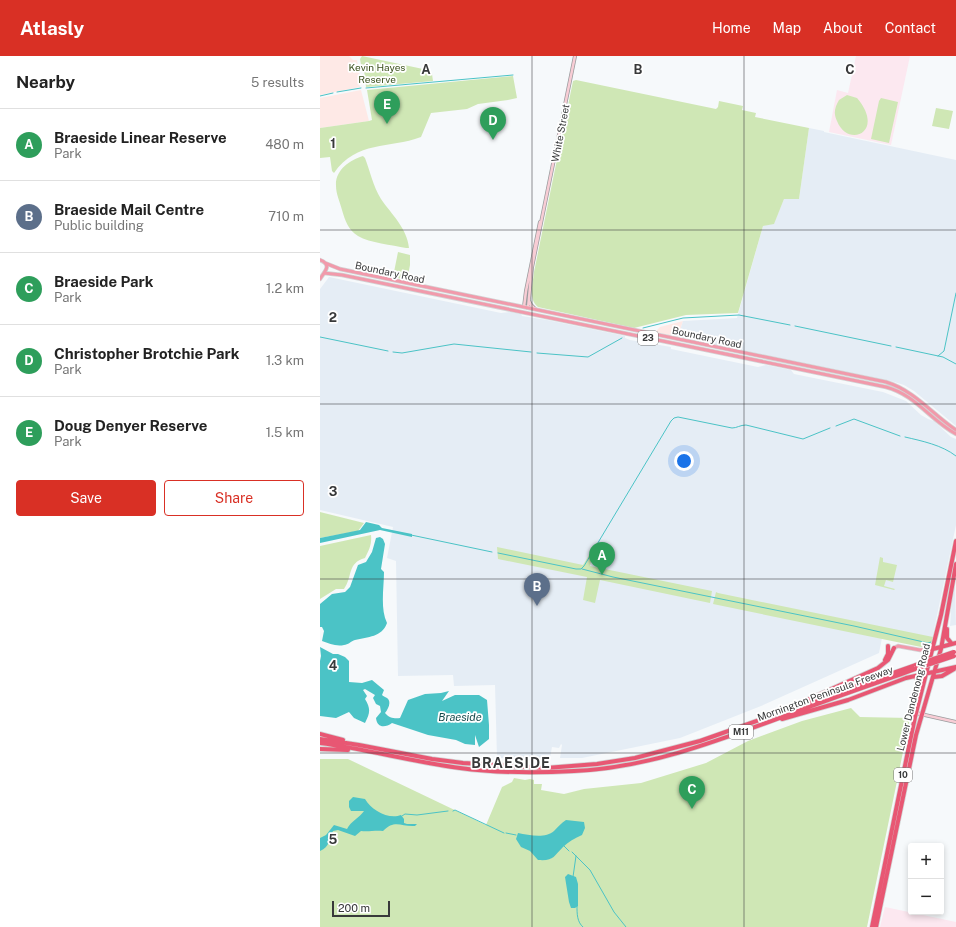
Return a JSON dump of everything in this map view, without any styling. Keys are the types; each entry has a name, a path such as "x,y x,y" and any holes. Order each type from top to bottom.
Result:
{"highway":[{"name":"Lower Dandenong Road","path":"872,927 916,711 933,650 956,541"},
{"name":"Lower Dandenong Road","path":"876,927 922,714 934,677 941,647 956,564"},
{"path":"933,650 949,603"},
{"path":"933,650 954,644 947,636 948,609"},
{"path":"882,666 887,655 888,646"},
{"path":"768,717 882,666 896,647"},
{"name":"Mornington Peninsula Freeway","path":"560,769 636,758 700,741 955,654"},
{"name":"Mornington Peninsula Freeway","path":"320,739 358,747 463,763 576,771 631,764 701,746 916,667"},
{"path":"701,746 772,722 848,700 900,680 956,668"},
{"path":"934,677 942,676 956,668"},
{"path":"915,676 920,686 916,711"},
{"path":"320,734 358,747"},
{"name":"Mornington Peninsula Freeway","path":"320,743 358,747"},
{"path":"320,749 358,747"}],"main road":[{"name":"White Street","path":"526,308 531,275 575,56"},
{"name":"White Street","path":"526,308 527,284 539,224 544,210"},
{"name":"23","path":"320,260 325,262"},
{"path":"320,279 322,274 327,269 325,262"},
{"name":"Boundary Road","path":"325,262 340,270 892,384 913,394 956,430"},
{"name":"Boundary Road","path":"322,274 349,276 891,388 909,397 956,434"},
{"path":"528,298 530,305 536,310"},
{"path":"654,335 654,337 670,343"},
{"path":"896,647 933,650"},
{"path":"916,711 922,714 956,722"}],"shaded area":[{"path":"320,56 349,56 353,60 357,60 361,84 359,84 360,87 320,95"},
{"path":"856,56 910,56 891,145 829,132 837,90 848,93"},
{"path":"361,90 369,121 320,128 320,98"},
{"path":"809,128 956,160 956,426 914,391 904,385 891,381 678,337 683,321 737,318 763,226 774,223 784,199 799,199"},
{"path":"329,277 501,313 511,312 521,314 522,316 625,336 625,338 630,340 671,347 671,349 758,367 766,365 791,370 794,374 883,392 906,401 921,415 934,421 951,437 956,439 956,525 932,639 884,628 879,653 761,706 680,738 582,758 560,758 561,744 559,748 552,747 550,758 497,758 495,685 454,686 453,675 398,676 396,561 387,558 393,527 320,510 320,289"},
{"path":"683,321 678,337 655,332 660,327"},
{"path":"955,582 956,625 950,626 952,597"},
{"path":"885,907 908,912 908,915 923,915 956,922 956,927 880,927"}],"green space":[{"name":"Kevin Hayes Reserve","path":"362,56 423,69 423,72 432,74 433,81 366,87 364,70 362,70 360,59"},
{"path":"513,76 517,98 478,104 467,109 431,113 421,137 409,141 363,150 343,162 334,173 332,171 330,157 320,158 320,128 372,120 367,90"},
{"path":"576,80 716,109 719,101 743,106 742,110 756,113 755,117 809,128 799,199 784,199 774,224 763,226 738,313 686,315 634,328 538,307 535,304 532,296 534,272 573,81"},
{"path":"847,95 857,98 865,110 868,120 866,128 862,133 856,135 849,134 842,129 835,115 839,100"},
{"path":"881,98 898,102 889,143 871,139 879,101"},
{"path":"936,108 953,111 949,129 932,126"},
{"path":"363,156 378,194 402,228 408,241 409,248 381,244 363,238 355,234 347,224 337,195 336,180 344,166"},
{"path":"398,252 410,255 407,280 393,277"},
{"path":"320,512 364,523 358,531 320,538"},
{"path":"371,535 371,544 365,558 355,563 344,589 336,589 320,599 320,546"},
{"path":"497,547 583,565 594,547 590,566 712,591 710,603 600,580 595,603 583,600 587,577 498,559"},
{"path":"880,557 883,558 883,562 897,565 893,582 886,580 884,586 895,589 894,590 875,585"},
{"path":"716,592 933,637 932,643 921,647 713,604"},
{"path":"851,708 860,717 910,718 867,927 320,927 320,759 348,759 486,825 502,787 512,782 514,778 534,780 534,784 542,784 541,790 564,794 584,789 641,783 706,763 748,741 802,721"}],"water":[{"path":"366,522 379,525 382,528 412,534 412,537 380,530 320,543 320,538 360,530"},
{"path":"380,537 383,539 385,544 381,569 384,572 383,604 387,623 385,628 374,636 355,640 345,645 335,645 322,641 324,631 322,627 320,627 320,604 332,594 345,592 350,587 358,565 366,562 372,552 376,538"},
{"name":"Braeside","path":"320,647 333,654 338,654 345,657 349,661 349,682 362,683 372,680 384,690 382,695 389,701 388,708 385,713 392,718 400,718 408,700 425,694 449,691 442,701 455,695 479,695 487,700 489,739 479,747 475,735 475,745 428,735 392,723 387,726 382,726 378,724 376,718 381,712 380,706 376,704 373,698 375,695 365,689 363,690 367,696 365,699 369,711 365,723 354,718 349,712 336,718 320,716"},
{"path":"353,797 365,799 371,807 386,815 401,815 404,819 404,823 417,824 415,826 410,826 395,824 387,827 383,831 361,831 355,836 338,830 333,831 326,847 320,851 320,838 326,835 334,825 347,829 364,811 351,811 349,801"},
{"path":"566,820 584,822 585,828 582,835 567,843 555,856 550,859 538,860 530,851 521,847 516,839 518,833 537,836 546,835 554,831"},
{"path":"568,874 576,877 578,884 578,906 575,908 571,908 569,902 565,877"}],"waterway":[{"path":"366,88 513,75"},
{"path":"337,92 361,88"},
{"path":"320,96 333,93"},
{"path":"938,356 944,351 956,293"},
{"path":"643,328 683,318 739,315 790,325"},
{"path":"795,326 891,346"},
{"path":"320,337 388,351"},
{"path":"537,353 588,357 622,338"},
{"path":"393,352 402,353 454,344 531,352"},
{"path":"896,347 943,357 956,364"},
{"path":"498,553 581,569 674,418 678,417 732,428 746,425 803,439 830,428"},
{"path":"836,426 854,419 900,436"},
{"path":"905,437 938,446 956,456"},
{"path":"411,535 492,552"},
{"path":"582,569 613,577 854,626 928,643 931,642"},
{"path":"453,811 455,810 504,833"},
{"path":"402,816 405,814 417,815 448,811"},
{"path":"506,833 516,835"},
{"path":"564,846 569,851"},
{"path":"572,852 590,870 614,912 626,927"},
{"path":"573,877 576,856"},
{"path":"577,906 578,920 583,927"}],"place":[{"name":"Doug Denyer Reserve","path":"387,124"},
{"name":"Christopher Brotchie Park","path":"493,140"},
{"name":"Braeside Linear Reserve","path":"602,575"},
{"name":"Braeside Mail Centre","path":"537,606"},
{"name":"Braeside Park","path":"692,809"}],"district":[{"name":"BRAESIDE","path":"511,763"}]}
